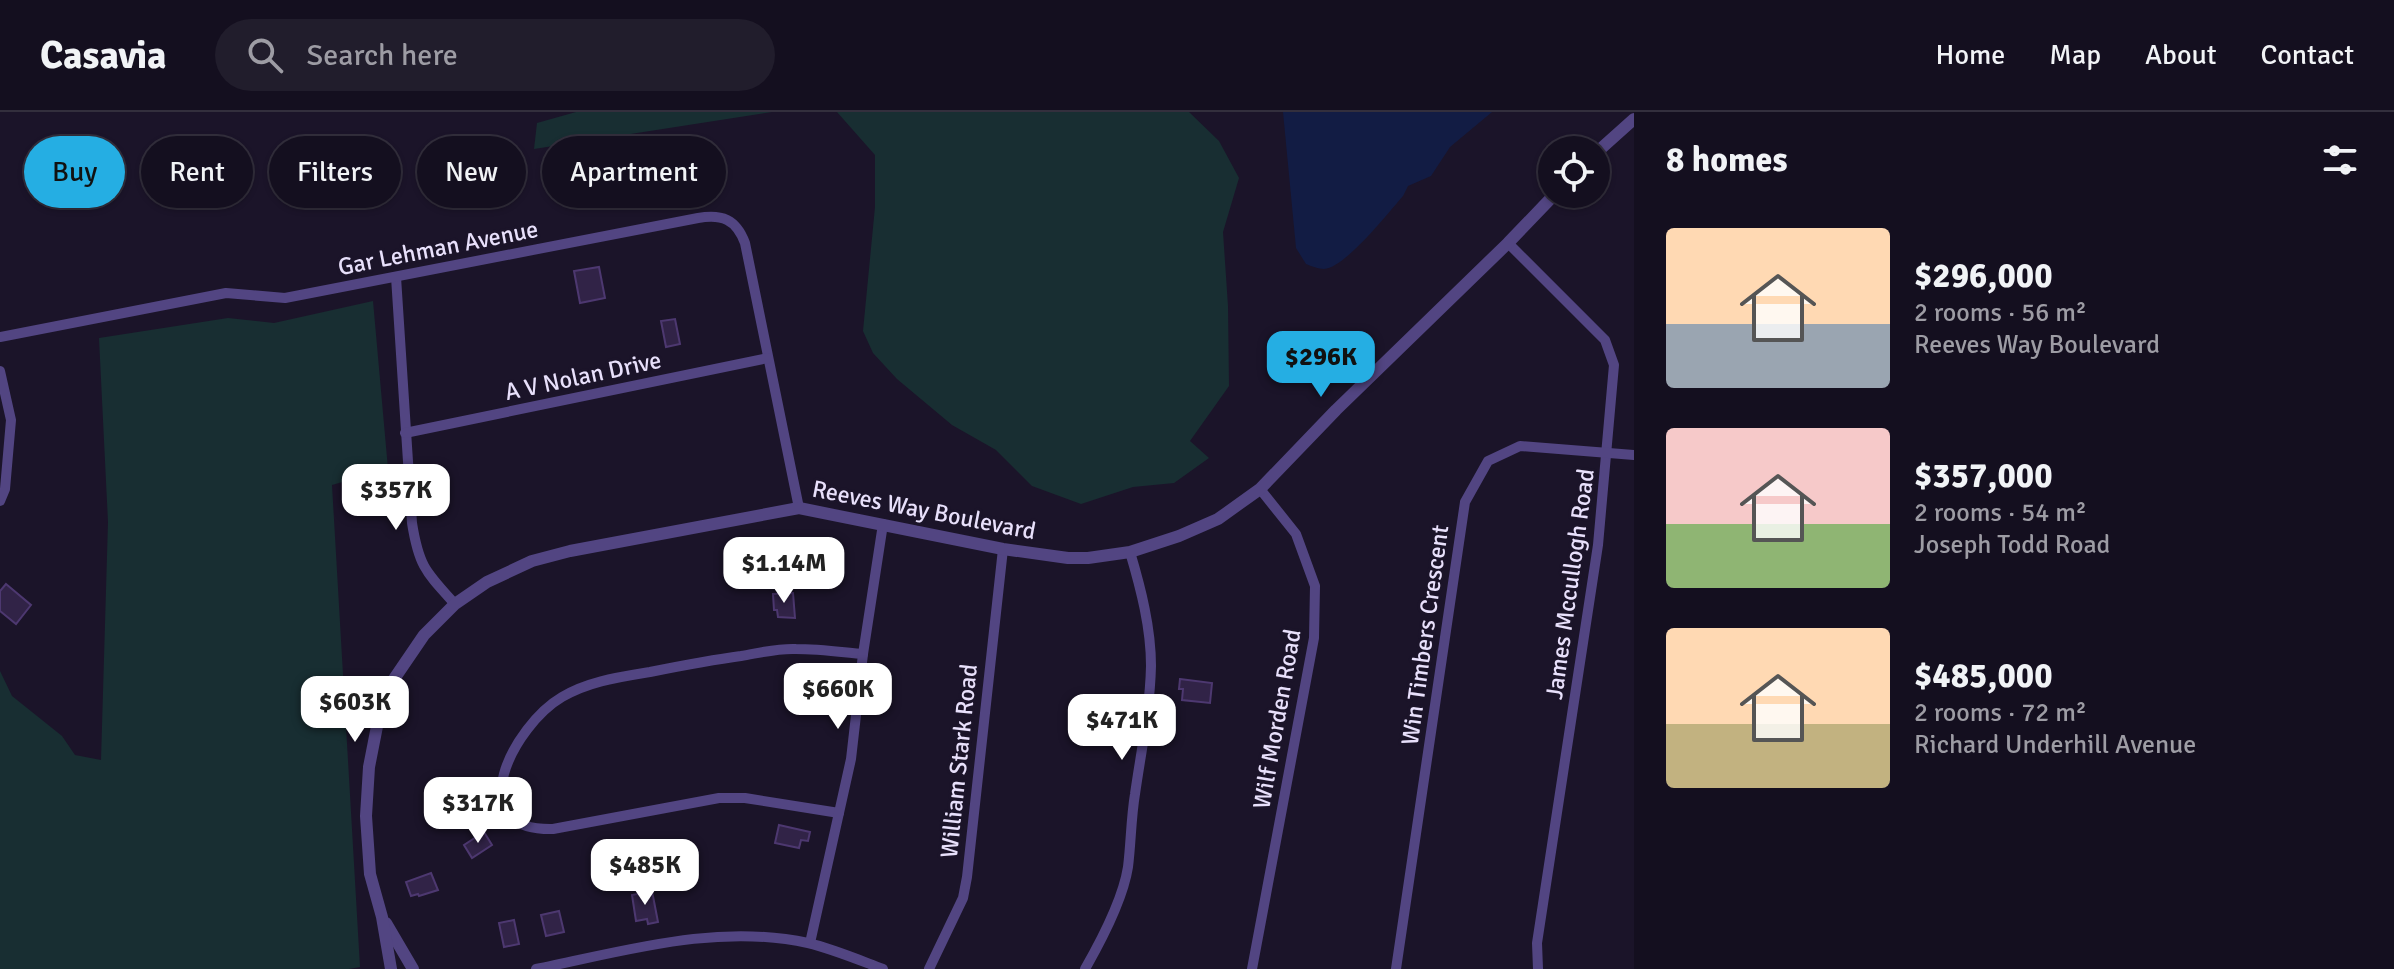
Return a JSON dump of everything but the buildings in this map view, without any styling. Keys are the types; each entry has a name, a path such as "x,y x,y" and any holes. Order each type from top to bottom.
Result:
{"street":[{"path":"1610,140 1634,119"},
{"name":"Reeves Way Boulevard","path":"391,969 382,917 370,874 366,816 369,767 380,711 394,679 424,635 455,604 487,582 532,561 570,551 799,508 1003,549 1068,558 1130,552 1179,536 1218,519 1260,489 1542,208"},
{"name":"Gar Lehman Avenue","path":"0,337 226,293 285,298 698,218 724,217 736,226 745,243 799,508"},
{"name":"James Mccullogh Road","path":"1508,243 1605,340 1614,365 1598,545 1537,943 1538,969"},
{"path":"396,277 416,551 425,571 455,604"},
{"name":"A V Nolan Drive","path":"405,433 768,358"},
{"path":"0,371 11,420 5,489 0,501"},
{"name":"Win Timbers Crescent","path":"1396,969 1465,502 1488,461 1520,446 1634,455"},
{"name":"Wilf Morden Road","path":"1252,969 1314,638 1315,599 1315,586 1296,534 1260,489"},
{"path":"810,943 855,729 883,524"},
{"name":"William Stark Road","path":"929,969 963,898 1003,549"},
{"path":"1085,969 1116,903 1127,871 1132,809 1149,698 1149,639 1130,552"},
{"path":"839,813 745,798 719,798 536,830 511,818 503,805 502,790 506,765 520,737 536,717 562,696 599,681 793,648 863,654"},
{"name":"Reeves Way Boulevard","path":"382,917 413,969"},
{"path":"536,969 628,948 712,937 763,936 810,943 883,969"}],"green space":[{"path":"576,112 772,112 618,136 542,136 542,148 534,149 537,123"},
{"path":"837,112 1189,112 1219,141 1239,178 1223,232 1229,386 1190,441 1209,458 1174,483 1133,487 1081,504 1032,486 996,450 952,425 897,379 873,353 863,331 875,207 875,155"},
{"path":"373,301 388,469 332,485 360,967 0,969 0,671 12,696 62,736 75,755 101,760 108,522 99,338 228,318 274,323"}],"water":[{"path":"1283,112 1492,112 1450,147 1431,176 1408,186 1403,196 1355,250 1324,269 1306,264 1296,248"}]}
